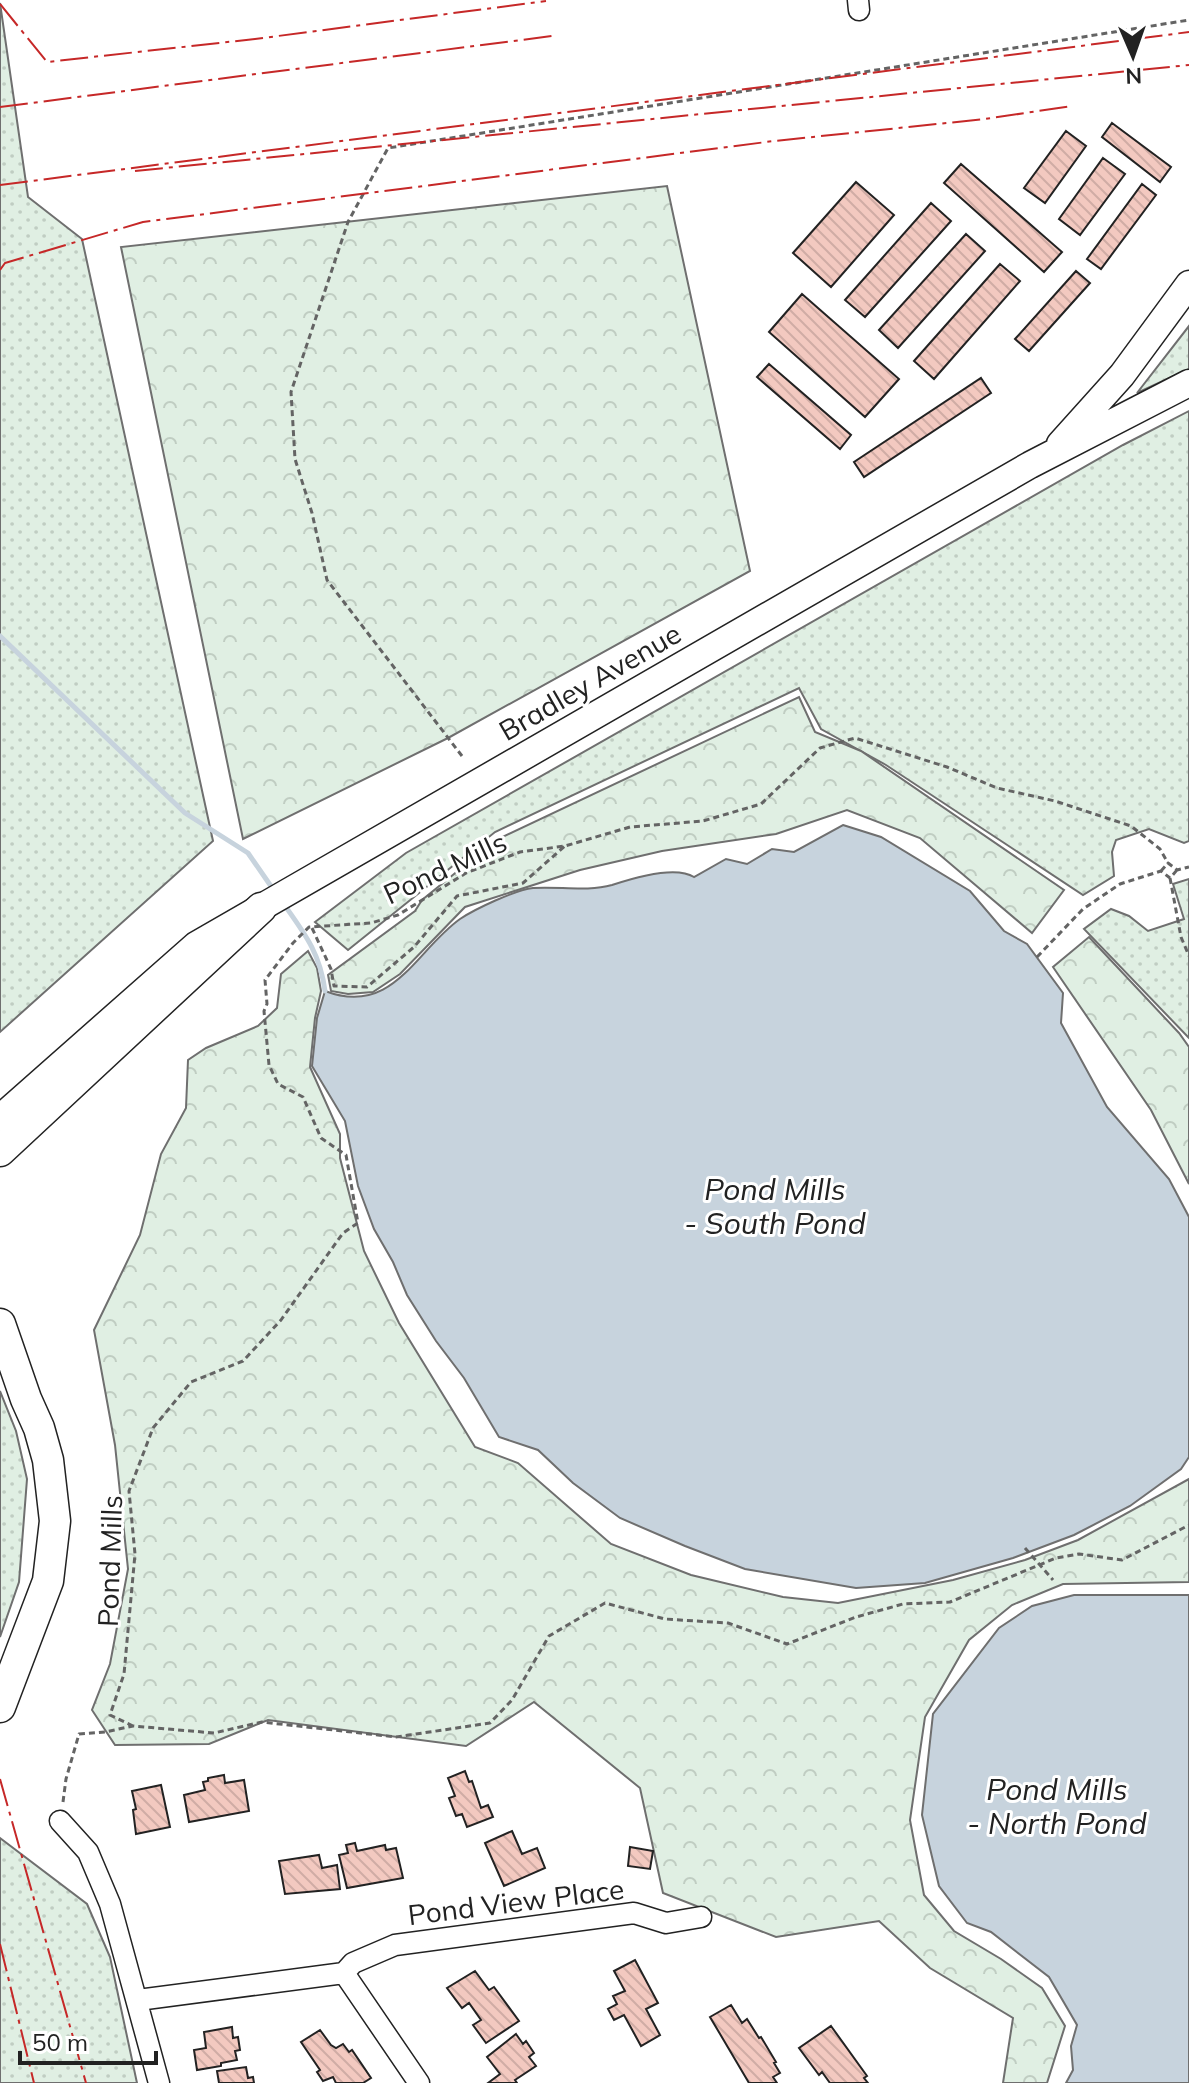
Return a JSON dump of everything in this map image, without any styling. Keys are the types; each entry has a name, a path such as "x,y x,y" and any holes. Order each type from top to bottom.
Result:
{"highway":[{"path":"0,1151 261,908"},
{"path":"0,1324 48,1460 55,1521 48,1581 0,1707"},
{"path":"0,1366 26,1399"}],"main road":[{"name":"Bradley Avenue","path":"0,1118 196,945 1050,456 1122,375 1189,284"},
{"path":"1050,456 1189,383"}],"street":[{"path":"60,1821 88,1852 110,1904 159,2083"},
{"name":"Pond View Place","path":"344,1973 353,1963 395,1945 634,1913 666,1923 701,1917"},
{"path":"138,2000 344,1973 419,2083"}],"path":[{"path":"462,756 327,580 312,513 295,459 291,392 348,222 388,148 1189,20"},
{"name":"Pond Mills","path":"133,1726 110,1715 124,1674 135,1554 129,1491 153,1428 191,1382 243,1361 281,1320 343,1233 358,1223 346,1155 321,1138 303,1097 278,1084 269,1065 264,1011 267,1004 265,980 309,927 371,923 398,915 466,873 520,852 565,846 630,827 703,821 761,804 820,748 855,738 947,767 997,788 1055,801 1131,826 1160,849 1168,863 1177,870"},
{"path":"312,928 331,969 334,986 367,987 414,947 457,896 523,883 565,846"},
{"path":"1037,957 1083,909 1120,884 1161,871 1168,863"},
{"path":"1170,878 1177,870 1189,867"},
{"path":"1161,871 1170,878 1181,937 1189,956"},
{"path":"60,1821 66,1779 79,1734 133,1726 214,1733 262,1722 396,1737 490,1723 512,1700 549,1636 605,1603 665,1619 728,1623 787,1644 856,1617 903,1604 950,1602 1056,1558 1079,1554 1122,1560 1189,1525"},
{"path":"1025,1548 1053,1580"}],"green space":[{"path":"0,3 28,197 82,239 213,841 0,1032"},
{"path":"667,186 750,571 448,738 243,839 121,247"},
{"path":"1189,326 1189,369 1137,393"},
{"path":"1189,411 1189,841 1184,843 1149,829 1116,840 1112,852 1114,876 1083,895 886,765 821,729 799,688 495,832 348,950 315,922 406,853 1123,445"},
{"path":"799,697 815,732 861,751 1064,890 1032,933 920,838 847,810 776,834 662,851 580,870 465,907 400,974 373,992 348,994 331,991 328,975 415,911 422,900 496,840"},
{"path":"1189,879 1189,1038 1084,929 1111,909 1129,916 1148,931 1184,919 1173,884"},
{"path":"1089,937 1189,1047 1189,1184 1151,1110 1053,967"},
{"path":"308,951 317,968 321,991 310,1067 340,1134 340,1158 364,1251 399,1323 475,1447 518,1463 611,1544 691,1575 783,1597 838,1603 953,1580 1025,1560 1078,1540 1189,1479 1189,1582 1063,1584 1012,1605 969,1640 925,1717 910,1820 924,1895 954,1931 1042,1988 1065,2026 1047,2083 1003,2083 1013,2018 930,1968 879,1921 776,1937 663,1893 640,1788 534,1702 466,1746 268,1720 209,1744 115,1745 92,1710 110,1664 128,1569 115,1445 94,1330 140,1235 161,1154 186,1108 188,1060 206,1048 258,1026 277,1008 281,974"},
{"path":"0,1391 16,1431 27,1479 19,1582 0,1637"},
{"path":"0,1838 87,1904 110,1957 137,2083 0,2083"}],"water":[{"name":"Pond Mills - South Pond","path":"843,825 881,837 970,891 1004,931 1027,944 1063,993 1061,1023 1107,1107 1169,1179 1189,1217 1189,1457 1181,1469 1130,1506 1074,1535 1013,1558 925,1583 856,1588 745,1569 685,1546 620,1518 573,1483 538,1450 499,1437 464,1378 407,1295 374,1229 358,1186 345,1121 312,1066 317,1018 325,991 348,997 368,995 386,988 460,919 495,900 533,888 602,887 665,872 694,877 726,859 747,864 772,849 794,852"},
{"name":"Pond Mills - North Pond","path":"1074,1595 1189,1595 1189,2083 1066,2083 1073,2070 1071,2046 1077,2025 1049,1977 991,1932 967,1923 939,1886 922,1815 933,1714 999,1628 1032,1606"}],"building":[{"path":"1112,123 1171,167 1160,182 1102,137"},
{"path":"1066,131 1086,146 1045,203 1024,188"},
{"path":"1103,158 1125,174 1080,235 1059,219"},
{"path":"961,164 1062,252 1044,272 944,183"},
{"path":"856,182 894,215 831,287 793,253"},
{"path":"1142,184 1156,195 1101,269 1087,259"},
{"path":"931,203 951,221 865,317 845,300"},
{"path":"966,234 985,251 898,348 879,330"},
{"path":"1000,264 1020,281 934,379 914,361"},
{"path":"1076,271 1090,283 1029,351 1015,339"},
{"path":"802,294 899,379 865,417 769,332"},
{"path":"769,364 851,435 840,449 757,377"},
{"path":"981,378 991,393 864,477 854,462"},
{"path":"465,1771 469,1782 472,1781 481,1808 488,1805 493,1817 467,1827 462,1814 456,1816 449,1798 455,1796 448,1778"},
{"path":"224,1775 225,1783 244,1780 249,1811 189,1822 184,1795 205,1790 203,1782 208,1778"},
{"path":"161,1785 170,1827 136,1834 132,1791"},
{"path":"512,1831 522,1854 537,1848 545,1868 504,1886 485,1843"},
{"path":"355,1843 357,1851 385,1845 386,1850 396,1848 403,1878 347,1888 339,1855 348,1853 346,1845"},
{"path":"630,1847 653,1851 650,1869 628,1866"},
{"path":"319,1855 322,1868 337,1865 340,1889 285,1894 279,1861"},
{"path":"635,1960 658,2003 646,2009 660,2035 641,2046 624,2015 614,2020 608,2009 617,2004 613,1996 625,1991 614,1971"},
{"path":"475,1971 489,1990 494,1987 519,2021 486,2043 473,2025 481,2020 469,2003 462,2008 447,1988"},
{"path":"731,2005 742,2023 747,2019 776,2062 780,2073 773,2077 777,2083 749,2083 710,2017"},
{"path":"831,2026 867,2076 864,2078 868,2083 830,2083 822,2072 819,2075 799,2048"},
{"path":"232,2027 233,2038 238,2037 240,2050 235,2051 237,2060 197,2070 194,2050 206,2048 204,2032"},
{"path":"320,2030 331,2045 336,2048 343,2044 349,2052 352,2050 371,2078 363,2083 336,2083 333,2077 323,2081 317,2072 320,2070 301,2042"},
{"path":"516,2034 523,2044 526,2041 534,2053 529,2057 536,2066 515,2080 517,2083 488,2083 500,2074 487,2057"},
{"path":"246,2067 248,2078 253,2077 254,2083 219,2083 217,2071"}],"waterway":[{"path":"0,636 185,813 248,853 275,892"},
{"path":"283,903 305,934 315,955 325,991"}],"power":[{"path":"0,4 47,62 255,39 546,1"},
{"path":"0,185 1189,32"},
{"path":"0,107 552,36"},
{"path":"135,171 1189,65"},
{"path":"0,270 5,263 143,222 1072,106"},
{"path":"0,1779 86,2083"},
{"path":"0,1944 34,2083"}]}
